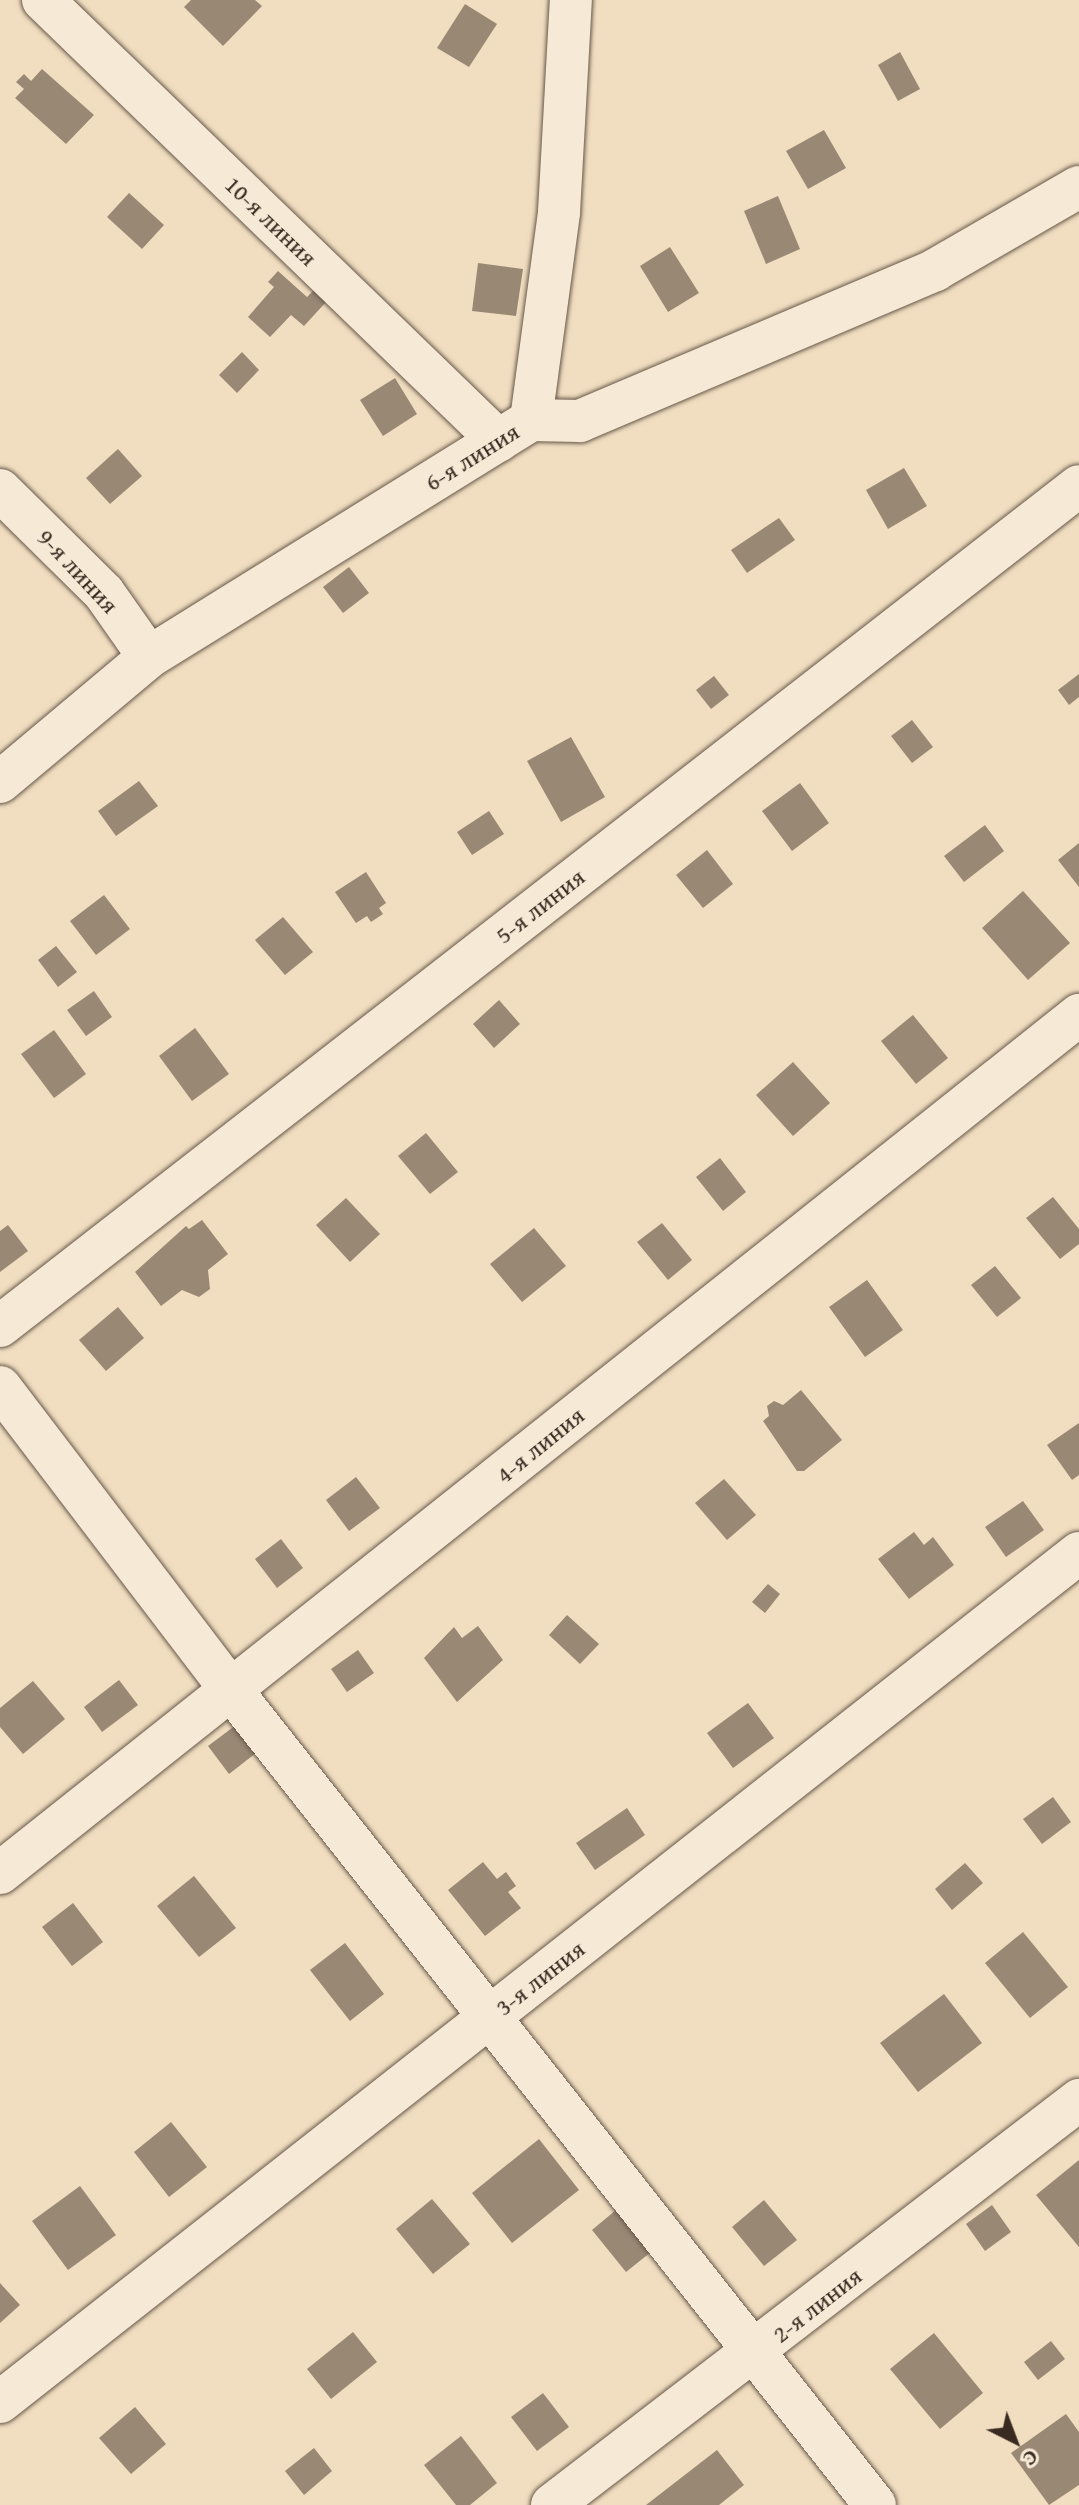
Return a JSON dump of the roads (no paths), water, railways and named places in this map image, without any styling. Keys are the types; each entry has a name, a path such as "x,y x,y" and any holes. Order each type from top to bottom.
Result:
{"street":[{"name":"10-я линия","path":"43,0 515,430"},
{"path":"515,430 559,212 571,0"},
{"name":"6-я линия","path":"0,782 149,657 515,430 580,421 935,270 1079,187"},
{"name":"5-я линия","path":"0,1326 1079,486"},
{"name":"9-я линия","path":"0,490 104,593 149,657"},
{"name":"4-я линия","path":"0,1873 1079,1015"},
{"path":"0,1387 232,1691 875,2505"},
{"name":"3-я линия","path":"0,2402 1079,1553"},
{"name":"2-я линия","path":"552,2505 753,2354 1079,2100"}]}
